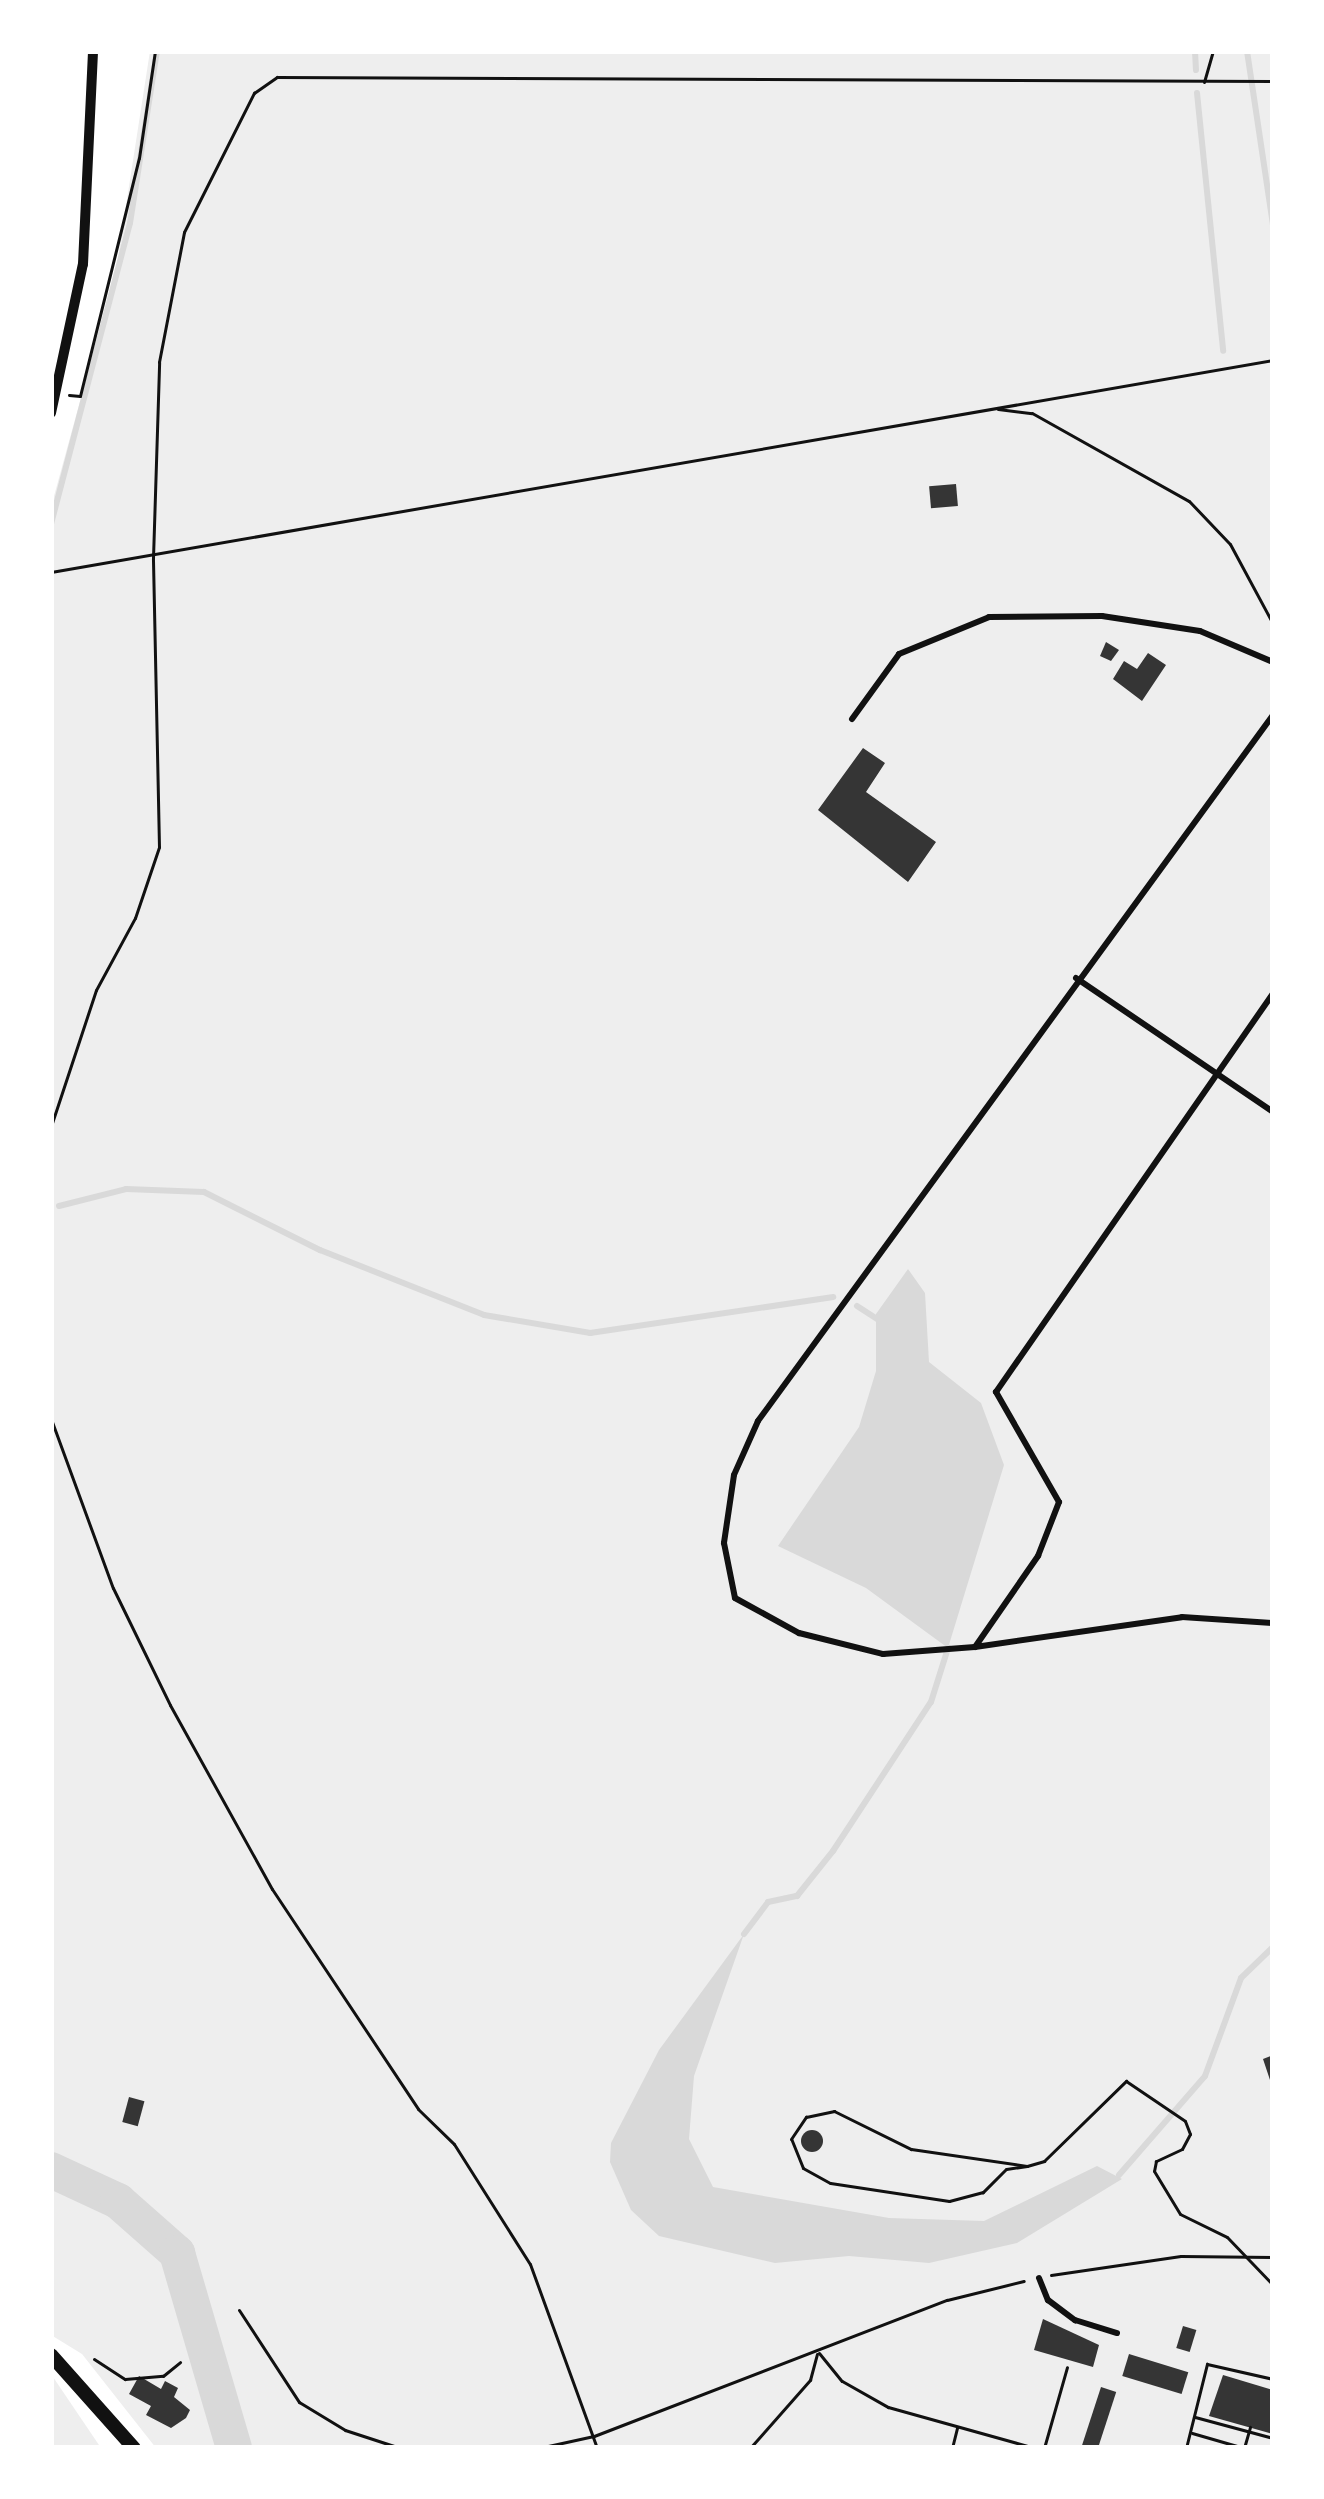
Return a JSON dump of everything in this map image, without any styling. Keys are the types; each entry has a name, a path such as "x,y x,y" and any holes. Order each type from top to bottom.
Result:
{"street":[{"path":"51,413 83,264 93,51"},
{"path":"51,2355 134,2448"}],"lane":[{"path":"852,719 899,654 989,617 1102,616 1200,631 1273,662"},
{"path":"1273,715 1076,978 758,1421 734,1474 724,1543 735,1598 799,1633 883,1654 975,1647 1182,1616 1273,1623"},
{"path":"1076,978 1273,1112"},
{"path":"975,1647 1038,1556 1059,1502 996,1392 1273,994"},
{"path":"1040,2278 1048,2300 1075,2320 1117,2333"}],"path":[{"path":"56,394 80,396 139,158 155,51"},
{"path":"1204,84 1214,51"},
{"path":"51,1126 96,991 135,918 159,847 153,550 159,362 184,232 254,93 277,77 1273,81"},
{"path":"51,572 153,550 1273,360"},
{"path":"990,408 1032,413 1189,501 1230,544 1273,624"},
{"path":"51,1418 113,1588 170,1706 272,1889 530,2264 597,2448"},
{"path":"1028,2165 911,2149 834,2111 806,2117 790,2139 803,2168 830,2183 949,2200 983,2192 1006,2169 1028,2165 1044,2161 1115,2084 1142,2086 1169,2103 1190,2134 1182,2149 1156,2161 1154,2171 1190,2225 1227,2237 1273,2284"},
{"path":"238,2310 299,2402 345,2430 400,2448"},
{"path":"539,2448 593,2436 818,2351"},
{"path":"818,2351 852,2389 957,2428 1035,2448"},
{"path":"750,2448 810,2380 818,2351"},
{"path":"94,2360 125,2379 163,2376 180,2362"},
{"path":"1186,2448 1208,2364 1273,2378"},
{"path":"1044,2448 1067,2366"},
{"path":"1195,2416 1273,2438"},
{"path":"952,2448 957,2428"},
{"path":"1191,2433 1244,2448 1249,2429"}],"shaded area":[{"path":"150,51 1273,51 1273,2448 156,2448 82,2354 51,2335 51,507 116,270"},
{"path":"908,1269 925,1293 929,1362 981,1403 1004,1465 948,1648 866,1588 778,1546 859,1427 876,1371 876,1314"},
{"path":"744,1934 694,2076 689,2139 713,2187 889,2218 984,2221 1097,2166 1122,2179 1017,2243 929,2263 849,2256 775,2263 659,2236 631,2210 610,2162 611,2143 659,2050"},
{"path":"51,2374 101,2448 51,2448"}],"building":[{"path":"956,484 958,506 931,508 929,486"},
{"path":"1106,642 1119,650 1111,661 1100,656"},
{"path":"1148,653 1166,665 1142,701 1113,679 1124,661 1137,669"},
{"path":"863,748 885,763 866,792 936,842 908,882 818,810"},
{"path":"1273,2055 1273,2086 1272,2086 1263,2059"},
{"path":"129,2097 144,2101 138,2126 122,2122"},
{"path":"812,2130 823,2141 812,2152 801,2141"},
{"path":"1043,2319 1099,2345 1093,2367 1034,2350"},
{"path":"1183,2326 1196,2330 1190,2352 1176,2348"},
{"path":"1129,2354 1188,2372 1182,2394 1122,2376"},
{"path":"1223,2375 1273,2390 1273,2434 1209,2416"},
{"path":"139,2376 161,2389 165,2381 178,2388 174,2397 190,2410 186,2418 171,2428 146,2415 151,2406 129,2394"},
{"path":"1101,2387 1116,2392 1098,2448 1081,2448"}],"waterway":[{"path":"51,524 130,223 157,51"},
{"path":"1195,51 1196,70"},
{"path":"1247,51 1273,225"},
{"path":"1197,93 1223,351"},
{"path":"59,1206 126,1189 204,1192 320,1250 484,1315 590,1333 833,1297"},
{"path":"857,1306 877,1319"},
{"path":"744,1934 768,1902 797,1896 833,1851 931,1702 948,1648"},
{"path":"1119,2175 1205,2076 1241,1978 1273,1947"},
{"path":"51,2170 118,2201 177,2253 234,2448"}]}
